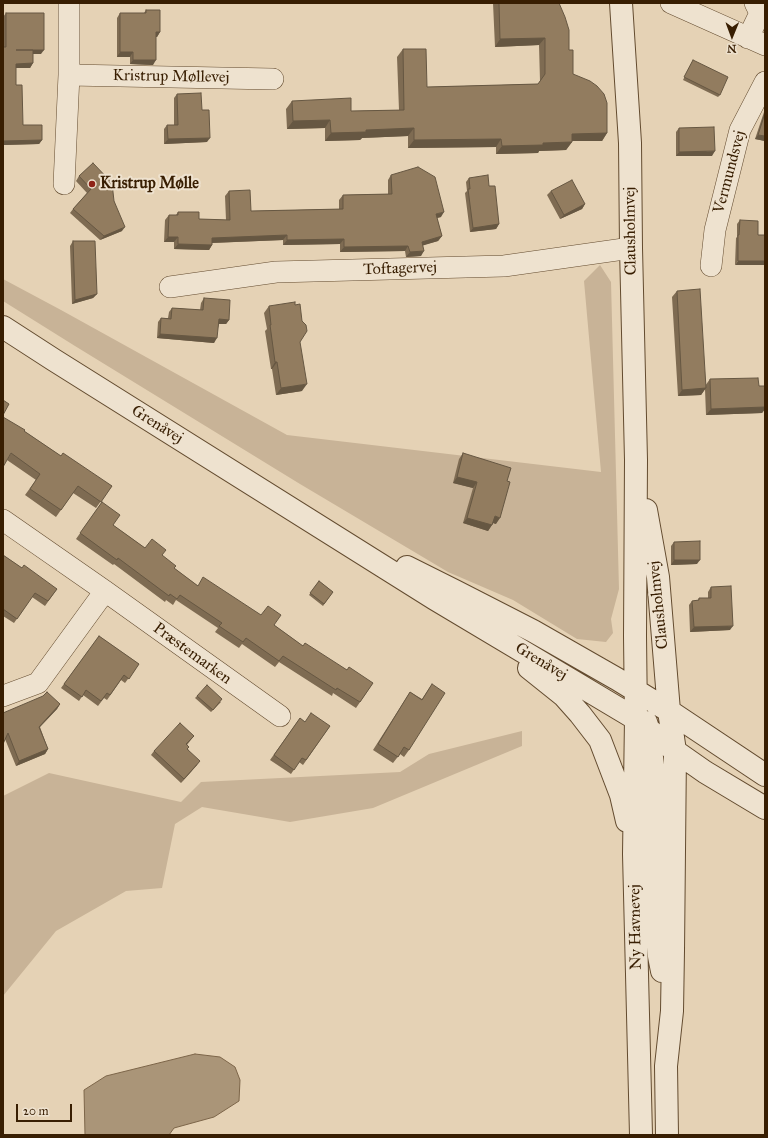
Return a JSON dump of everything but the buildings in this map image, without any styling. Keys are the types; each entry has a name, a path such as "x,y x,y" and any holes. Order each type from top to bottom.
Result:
{"street":[{"path":"64,184 69,75 69,3"},
{"name":"Clausholmvej","path":"621,3 630,143 636,460 636,690 643,725"},
{"path":"671,3 756,41 760,13 755,3"},
{"name":"Kristrup Møllevej","path":"69,75 273,79"},
{"name":"Vermundsvej","path":"711,266 715,230 740,130 765,82"},
{"name":"Toftagervej","path":"170,287 276,272 504,266 631,248"},
{"name":"Grenåvej","path":"3,327 435,599 643,725 675,751 705,772 765,808"},
{"name":"Clausholmvej","path":"636,460 658,577 669,711 675,751"},
{"name":"Præstemarken","path":"3,520 280,716"},
{"name":"Grenåvej","path":"312,522 455,590 533,631 636,690 765,775"},
{"path":"3,696 38,683 105,591"},
{"path":"435,599 468,632 533,670 564,696 580,714 600,740 621,794 634,854"},
{"path":"643,725 654,775 654,890 659,956 672,1011"},
{"name":"Ny Havnevej","path":"641,1135 634,854 643,725"},
{"path":"667,1135 666,1066 672,1011 675,751"}],"shaded area":[{"path":"600,265 611,282 619,589 611,619 613,633 606,642 577,639 513,600 448,572 300,484 3,301 3,279 287,435 601,472 584,281"},
{"path":"522,731 522,746 373,808 290,822 202,807 175,824 162,888 126,891 56,931 3,996 3,796 49,773 181,802 201,782 400,772 429,754"},
{"path":"195,1054 220,1057 235,1067 240,1080 239,1101 214,1117 174,1128 169,1135 85,1135 84,1090 106,1076"}],"place":[{"name":"Kristrup Mølle","path":"92,184"}]}
